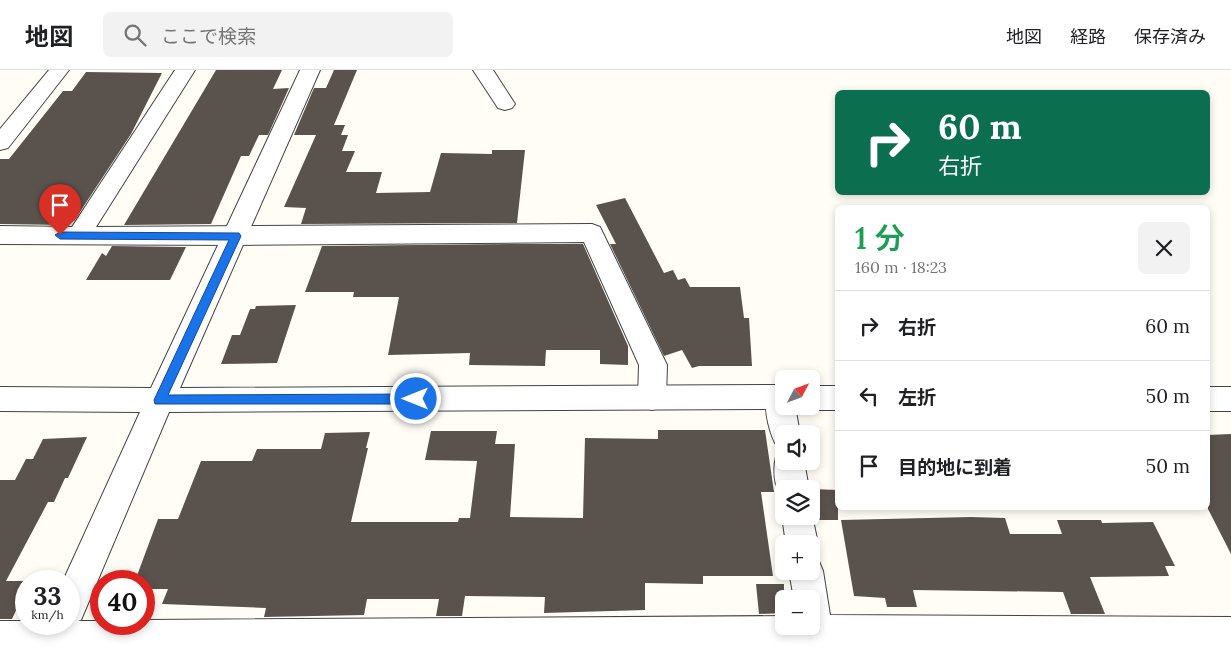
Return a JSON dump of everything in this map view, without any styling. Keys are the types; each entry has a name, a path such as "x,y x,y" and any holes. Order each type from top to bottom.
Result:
{"street":[{"path":"0,143 59,70"},
{"path":"80,235 185,70"},
{"path":"80,583 160,400 310,70"},
{"path":"483,70 505,104"},
{"path":"0,236 592,233 653,365 652,398"},
{"path":"0,399 775,397"},
{"path":"820,398 835,398"},
{"path":"1210,399 1231,399"},
{"path":"820,629 1231,635"},
{"path":"0,639 55,638 335,644 775,630"}],"building":[{"path":"216,70 282,70 273,89 289,88 268,135 259,135 249,156 241,156 211,224 124,225"},
{"path":"334,70 357,70 334,125 345,125 341,135 348,135 342,151 355,151 346,172 382,172 376,193 430,192 441,153 492,154 492,150 525,150 517,223 301,224 306,208 284,207 316,135 294,135 314,88 326,88"},
{"path":"86,72 162,73 131,134 74,221 65,221 63,225 0,224 0,159 9,159 63,91 72,91"},
{"path":"625,198 664,273 673,270 678,280 685,278 690,287 740,287 744,318 749,318 752,366 699,366 692,368 682,350 664,356 610,244 616,244 596,205"},
{"path":"583,244 628,346 628,365 600,364 600,350 546,350 545,366 469,365 470,353 388,355 399,297 353,297 354,292 305,292 322,246"},
{"path":"112,246 186,247 170,280 86,280 102,253 106,256"},
{"path":"296,305 277,363 221,364 232,335 240,335 250,309 255,309 256,306"},
{"path":"658,430 765,430 774,492 761,492 773,576 703,576 703,584 645,583 645,610 544,613 545,597 465,596 462,616 436,616 439,599 367,599 364,615 264,617 266,608 162,604 168,589 155,589 155,570 139,570 158,519 178,519 201,461 252,461 257,449 321,449 325,433 370,432 351,522 458,522 459,518 470,518 477,461 425,460 431,431 497,431 495,444 515,444 510,517 583,518 585,438 658,439"},
{"path":"1231,434 1231,554 1209,510 1210,435"},
{"path":"87,437 68,478 65,478 54,502 48,502 6,581 15,581 15,613 12,619 0,619 0,480 15,480 26,459 33,459 43,439"},
{"path":"820,489 835,490 835,510 838,510 838,520 820,520"},
{"path":"1005,518 1010,534 1062,534 1057,520 1101,520 1102,523 1153,522 1175,566 1165,566 1169,576 1090,577 1105,614 1071,614 1063,592 913,590 917,607 887,607 885,598 854,596 841,520"},
{"path":"756,584 784,584 784,590 775,590 775,613 759,614"}],"route":[{"path":"60,235 236,236 160,400 416,399"}]}
